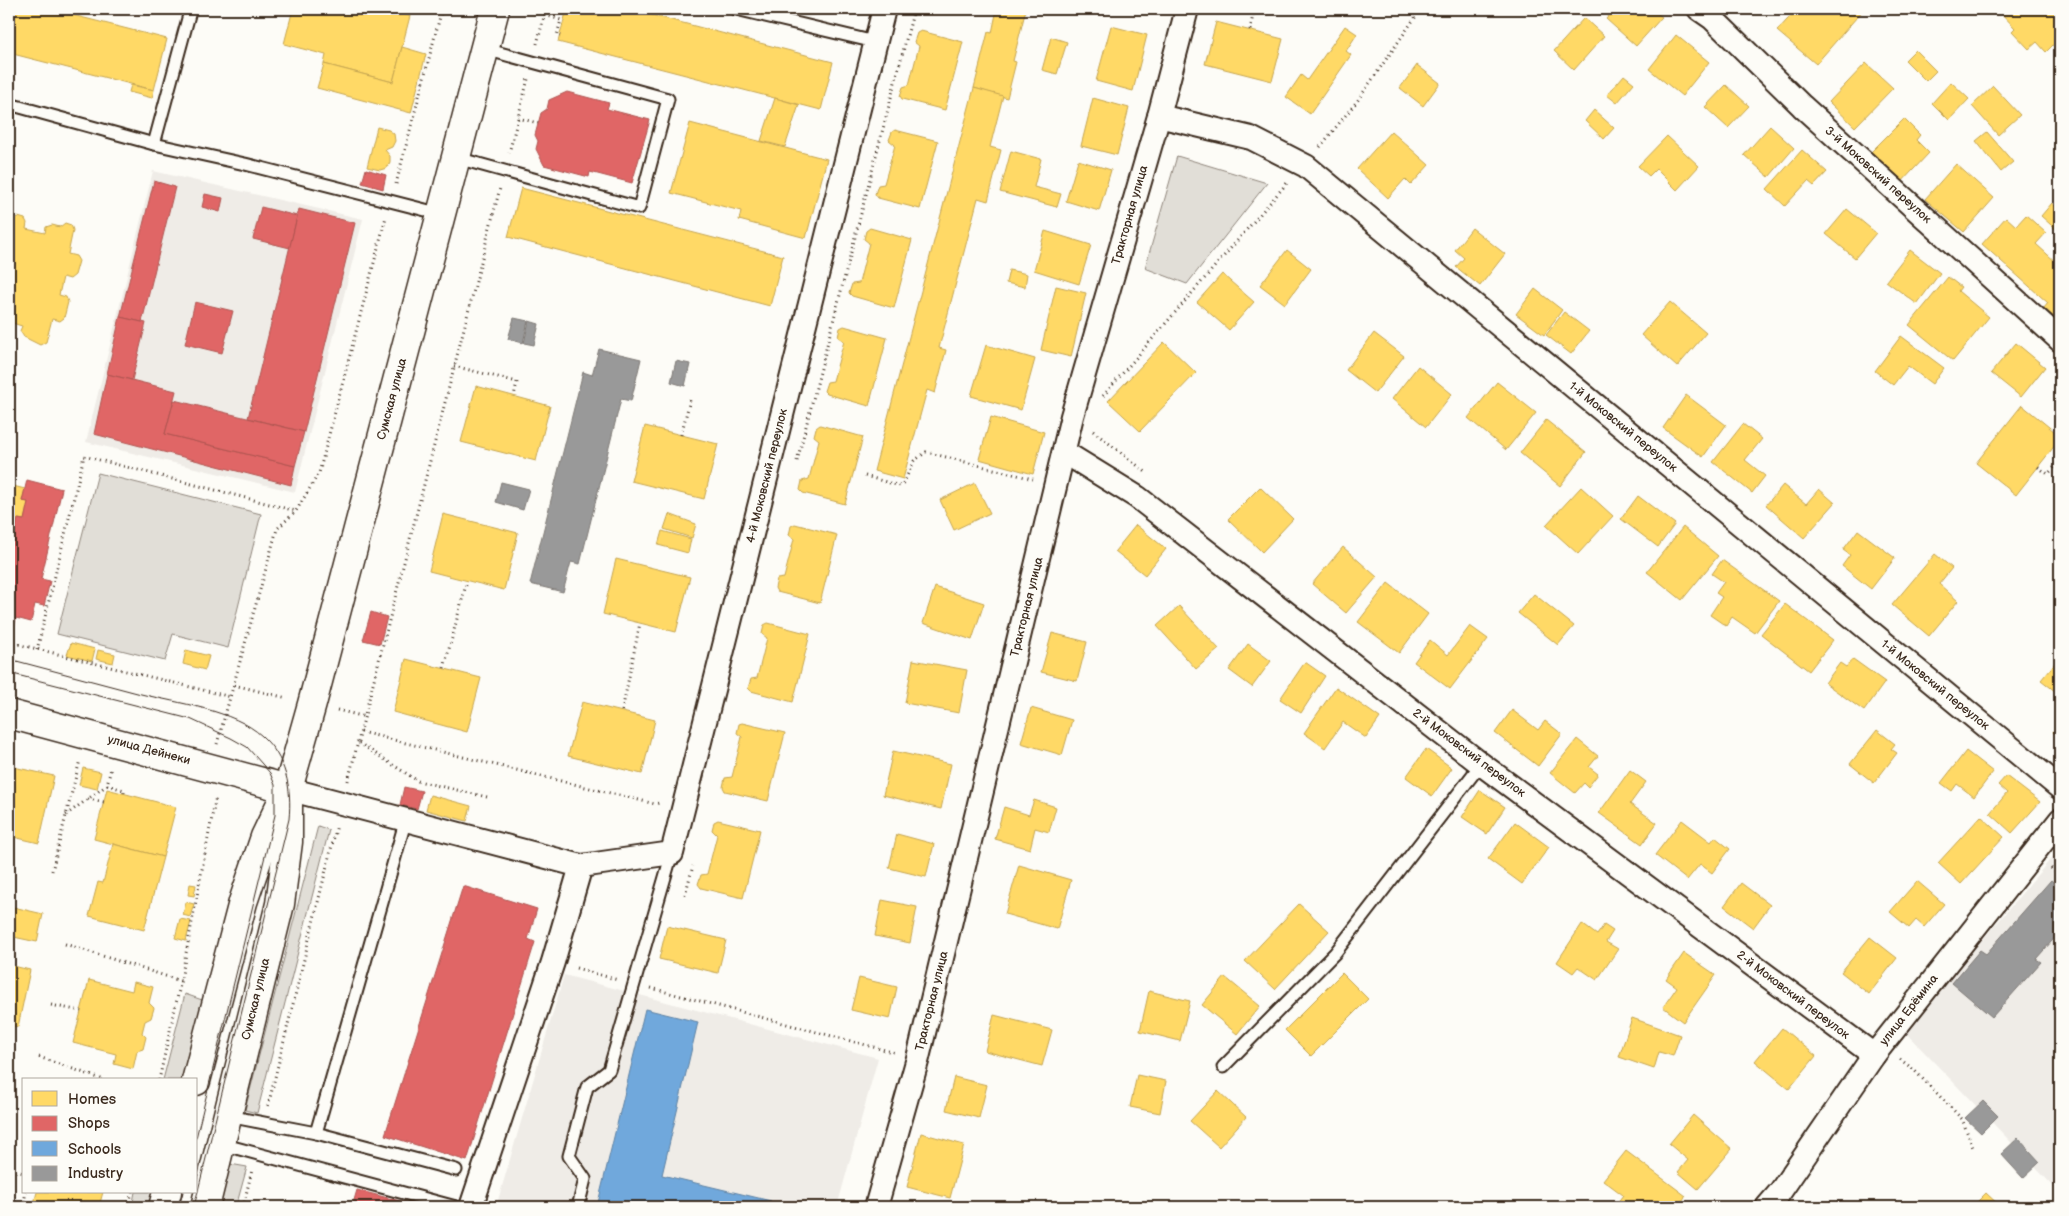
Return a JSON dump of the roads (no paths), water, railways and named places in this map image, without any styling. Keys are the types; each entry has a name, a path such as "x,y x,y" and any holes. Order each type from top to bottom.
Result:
{"main road":[{"name":"Сумская улица","path":"197,1078 243,902 265,837 288,789 495,9"},
{"name":"улица Дейнеки","path":"9,714 211,766 288,789"},
{"name":"Сумская улица","path":"205,1207 280,904 288,842 288,789"},
{"path":"163,1207 166,1194"}],"street":[{"name":"4-й Моковский переулок","path":"672,853 688,796 884,9"},
{"name":"Тракторная улица","path":"876,1207 918,1058 1075,403 1159,116 1187,9"},
{"name":"3-й Моковский переулок","path":"1698,9 1712,18 1802,106 2060,340"},
{"name":"1-й Моковский переулок","path":"1159,116 1251,138 1306,166 2060,788"},
{"name":"2-й Моковский переулок","path":"1064,452 1137,496 1481,764 1874,1055"},
{"path":"288,789 581,866 672,853"},
{"name":"улица Ерёмина","path":"1766,1207 1780,1192 1874,1055 2060,820"},
{"path":"471,1207 552,962 581,866"}],"lane":[{"path":"736,9 875,42"},
{"path":"154,144 190,11"},
{"path":"457,158 639,208 668,100 485,49"},
{"path":"9,104 154,144 442,214"},
{"path":"1223,1067 1334,953 1481,764"},
{"path":"316,1133 406,819"},
{"path":"578,1207 585,1179 569,1156 587,1087 610,1070 672,853"},
{"path":"228,1116 316,1133 456,1170"},
{"path":"221,1144 456,1207"}],"tram line":[{"path":"9,659 204,709 236,720 262,736 277,754 286,774 290,807 289,819 198,1191"},
{"path":"9,673 190,719 247,747 270,773 275,785 275,815 198,1130"},
{"path":"179,1207 182,1194"},
{"path":"194,1207 197,1194"}]}
